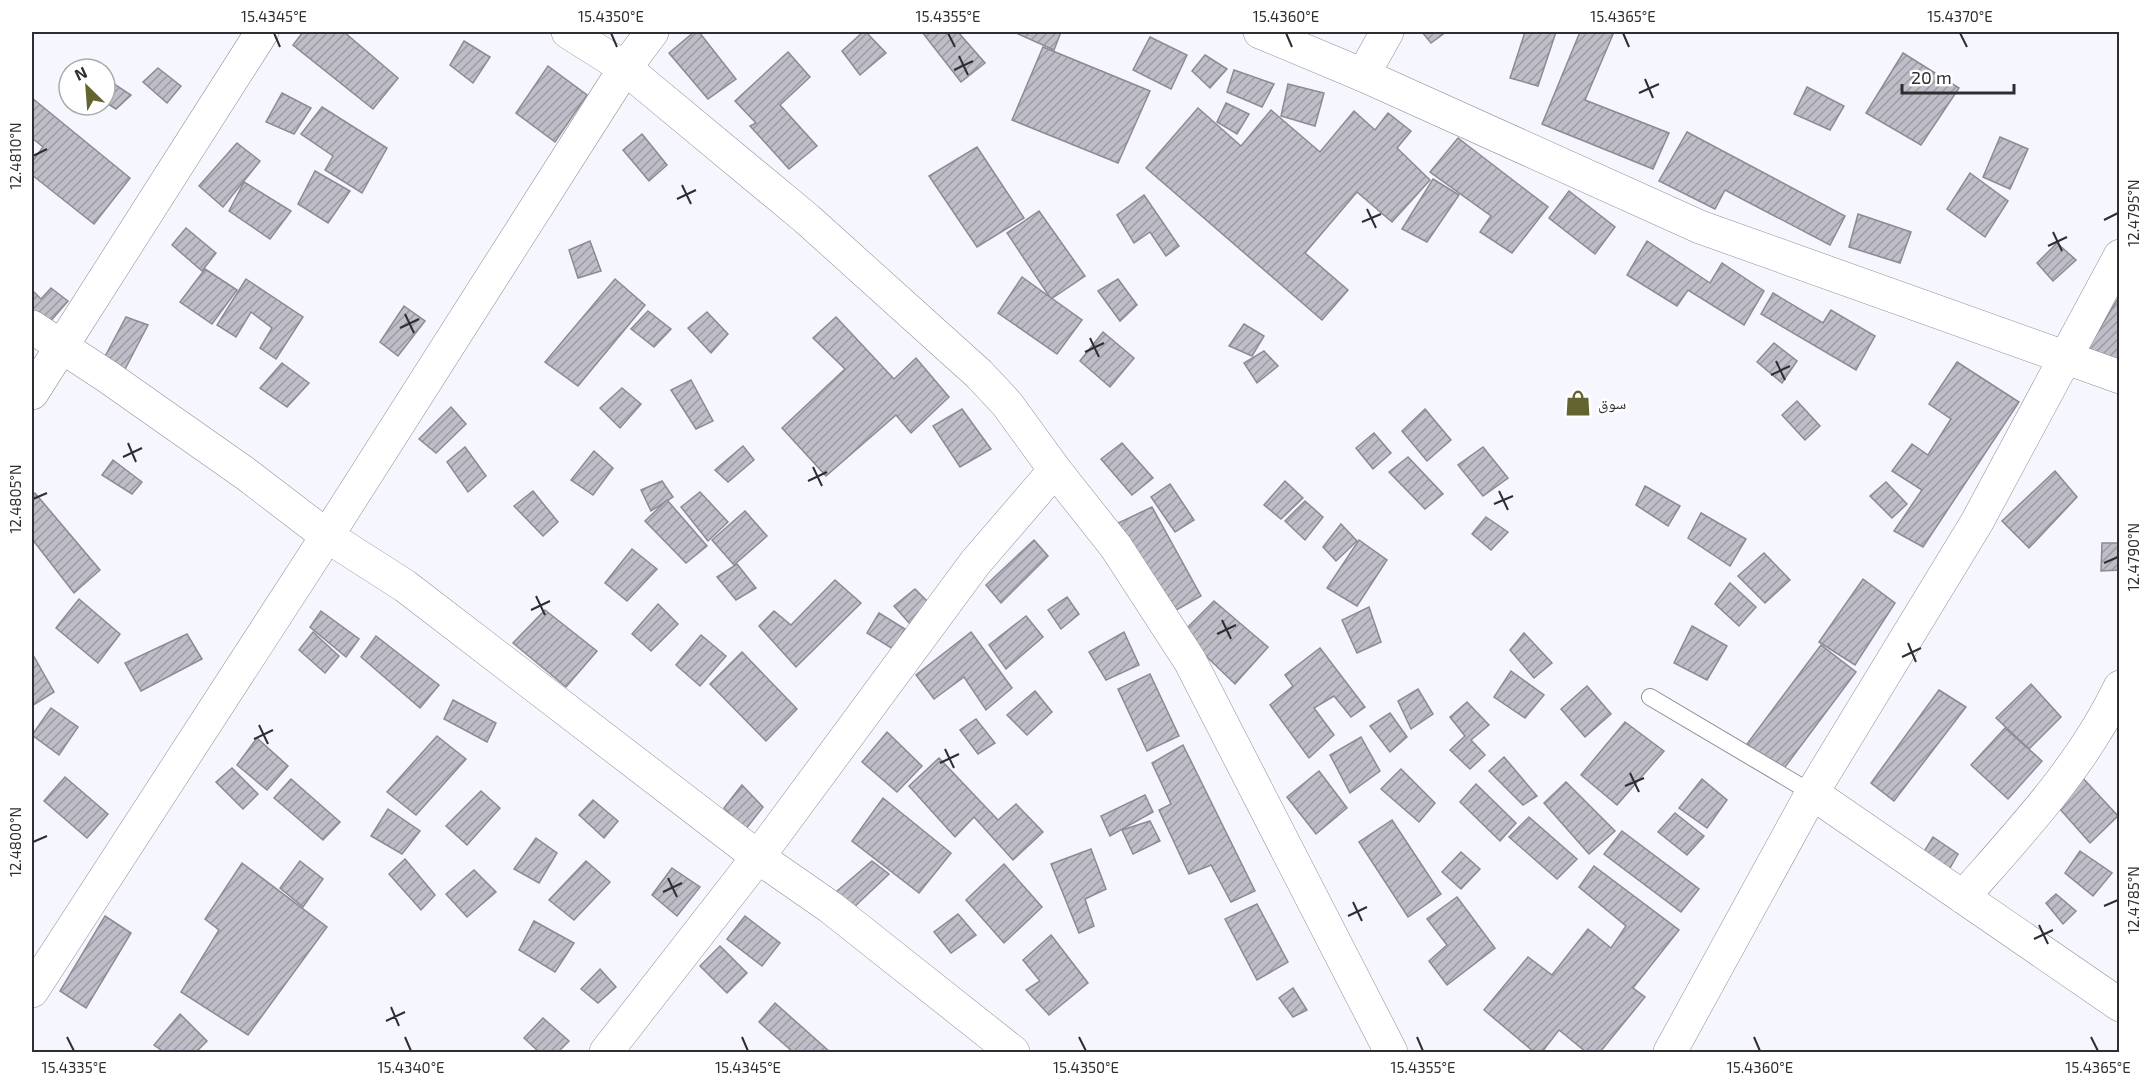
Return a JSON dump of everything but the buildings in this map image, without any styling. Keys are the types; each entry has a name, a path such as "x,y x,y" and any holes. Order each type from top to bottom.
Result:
{"street":[{"path":"32,393 262,32"},
{"path":"568,32 625,68 807,219 979,374 1020,420 1055,470 1116,547 1190,661 1391,1053"},
{"path":"32,991 327,536 625,68 652,32"},
{"path":"1260,32 1363,75 1700,226 2120,377"},
{"path":"1363,75 1387,32"},
{"path":"1670,1053 1812,793 1977,522 2120,256"},
{"path":"32,327 108,377 246,474 327,536 405,586 758,857 830,907 1012,1053"},
{"path":"606,1053 758,857 975,563 1055,470"},
{"path":"1963,897 2054,793 2111,705 2120,687"},
{"path":"1812,793 2120,1005"}],"lane":[{"path":"1650,697 1812,793"}],"place":[{"name":"سوق","path":"1578,403"}]}
